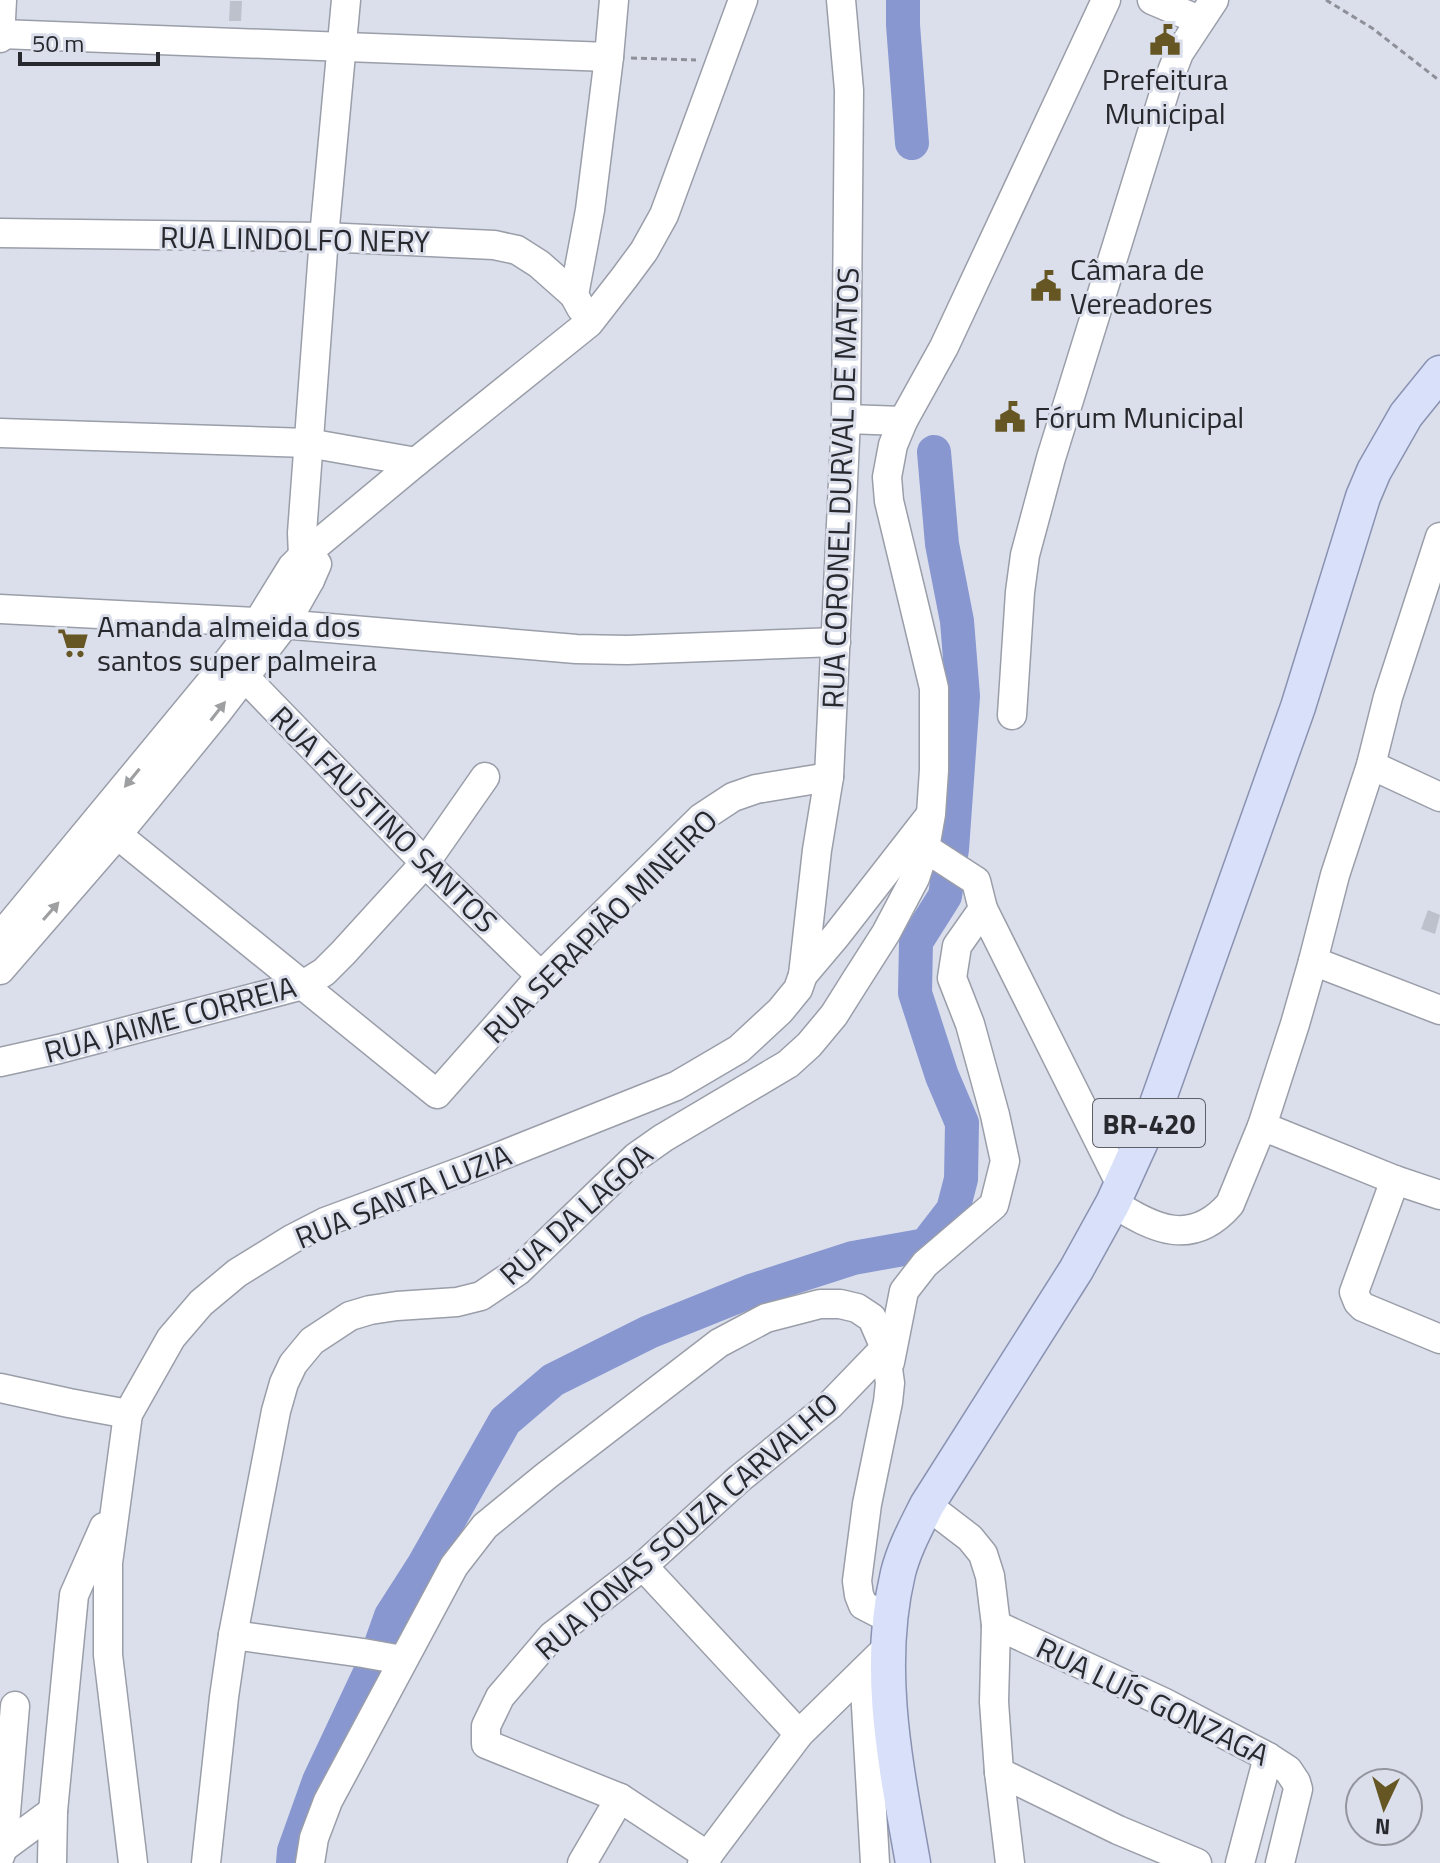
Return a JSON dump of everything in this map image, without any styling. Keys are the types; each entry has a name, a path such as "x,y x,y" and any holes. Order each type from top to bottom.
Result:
{"main road":[{"name":"BR-420","path":"913,1863 894,1755 888,1697 889,1633 898,1572 927,1505 1076,1270 1117,1194 1153,1115 1298,707 1363,497 1406,415 1440,373"}],"street":[{"path":"2,0 0,35 609,57"},
{"path":"311,560 302,533 324,237 346,0"},
{"path":"589,323 574,295 590,210 614,0"},
{"path":"0,937 206,726 236,668 271,623 311,560 416,462 589,323 644,251 664,215 743,0"},
{"name":"RUA CORONEL DURVAL DE MATOS","path":"803,975 829,777 846,419 849,90 841,0"},
{"name":"RUA DA LAGOA","path":"206,1863 233,1635 276,1411 293,1364 312,1341 350,1316 370,1310 457,1302 481,1296 518,1271 636,1157 788,1064 834,1015 886,933 915,878 925,848 931,814 934,688 889,501 887,477 893,445 944,347 1106,0"},
{"path":"1012,715 1023,567 1051,458 1166,87 1179,53 1206,10 1152,0"},
{"name":"RUA LINDOLFO NERY","path":"0,233 324,237 494,245 517,250 539,264 574,295"},
{"path":"846,419 903,421"},
{"path":"0,433 308,443 416,462"},
{"path":"925,848 976,881 983,909 1117,1194 1142,1221 1162,1229 1180,1231 1210,1222 1230,1204 1262,1126 1313,961 1335,875 1371,765 1388,697 1432,588 1440,537"},
{"path":"0,609 271,623 588,649 836,642"},
{"name":"RUA FAUSTINO SANTOS","path":"236,668 425,863 541,976"},
{"path":"1371,765 1440,797"},
{"name":"RUA JAIME CORREIA","path":"0,1062 303,985 324,972 343,953 425,863 485,777"},
{"name":"RUA SERAPIÃO MINEIRO","path":"303,985 437,1094 541,976 701,818 733,797 756,789 829,777"},
{"name":"RUA SANTA LUZIA","path":"133,1863 108,1655 108,1563 128,1414 171,1338 201,1303 237,1273 325,1222 676,1086 739,1049 780,1011 798,989 803,975 931,814"},
{"path":"0,970 108,827"},
{"path":"108,827 303,985"},
{"path":"582,1863 620,1798 705,1859 799,1734 864,1671 889,1633 863,1605 857,1581 867,1504 888,1402 887,1358 904,1291 925,1264 994,1205 1005,1161 970,1024 952,978 957,946 983,909"},
{"path":"1313,961 1440,1010"},
{"path":"1262,1126 1440,1195"},
{"path":"1395,1180 1354,1292 1363,1307 1440,1339"},
{"path":"310,1863 314,1838 328,1801 454,1566 485,1526 719,1343 766,1318 820,1304 857,1308 872,1318 887,1358"},
{"name":"RUA JONAS SOUZA CARVALHO","path":"620,1798 486,1744 486,1726 500,1697 552,1636 643,1566 739,1479 887,1358"},
{"path":"0,1388 128,1414"},
{"path":"52,1863 53,1811 74,1595 115,1505"},
{"path":"927,1505 970,1538 983,1554 990,1576 996,1625 993,1693 1010,1863"},
{"path":"643,1566 799,1734"},
{"name":"RUA LUÍS GONZAGA","path":"996,1625 1163,1702 1288,1770 1298,1789 1280,1863"},
{"path":"233,1635 402,1660"},
{"path":"864,1671 875,1863"},
{"path":"2,1852 15,1706"},
{"path":"1240,1863 1268,1757"},
{"path":"999,1772 1118,1830 1197,1863"},
{"path":"2,1852 53,1811"}],"path":[{"path":"1326,0 1372,28 1440,81"},
{"path":"609,57 719,61"}],"building":[{"path":"230,1 242,1 241,21 229,21"},
{"path":"1428,910 1440,915 1435,934 1421,929"}],"waterway":[{"path":"903,0 912,143"},
{"path":"293,1863 294,1851 319,1781 374,1664 391,1616 505,1421 553,1380 649,1332 751,1291 853,1258 926,1245 953,1210 961,1179 962,1123 942,1076 915,993 916,942 945,896 952,849 963,696 957,621 942,544 934,452"}],"place":[{"name":"Prefeitura Municipal","path":"1165,40"},
{"name":"Câmara de Vereadores","path":"1046,286"},
{"name":"Fórum Municipal","path":"1010,417"},
{"name":"Amanda almeida dos santos super palmeira","path":"73,643"}]}
